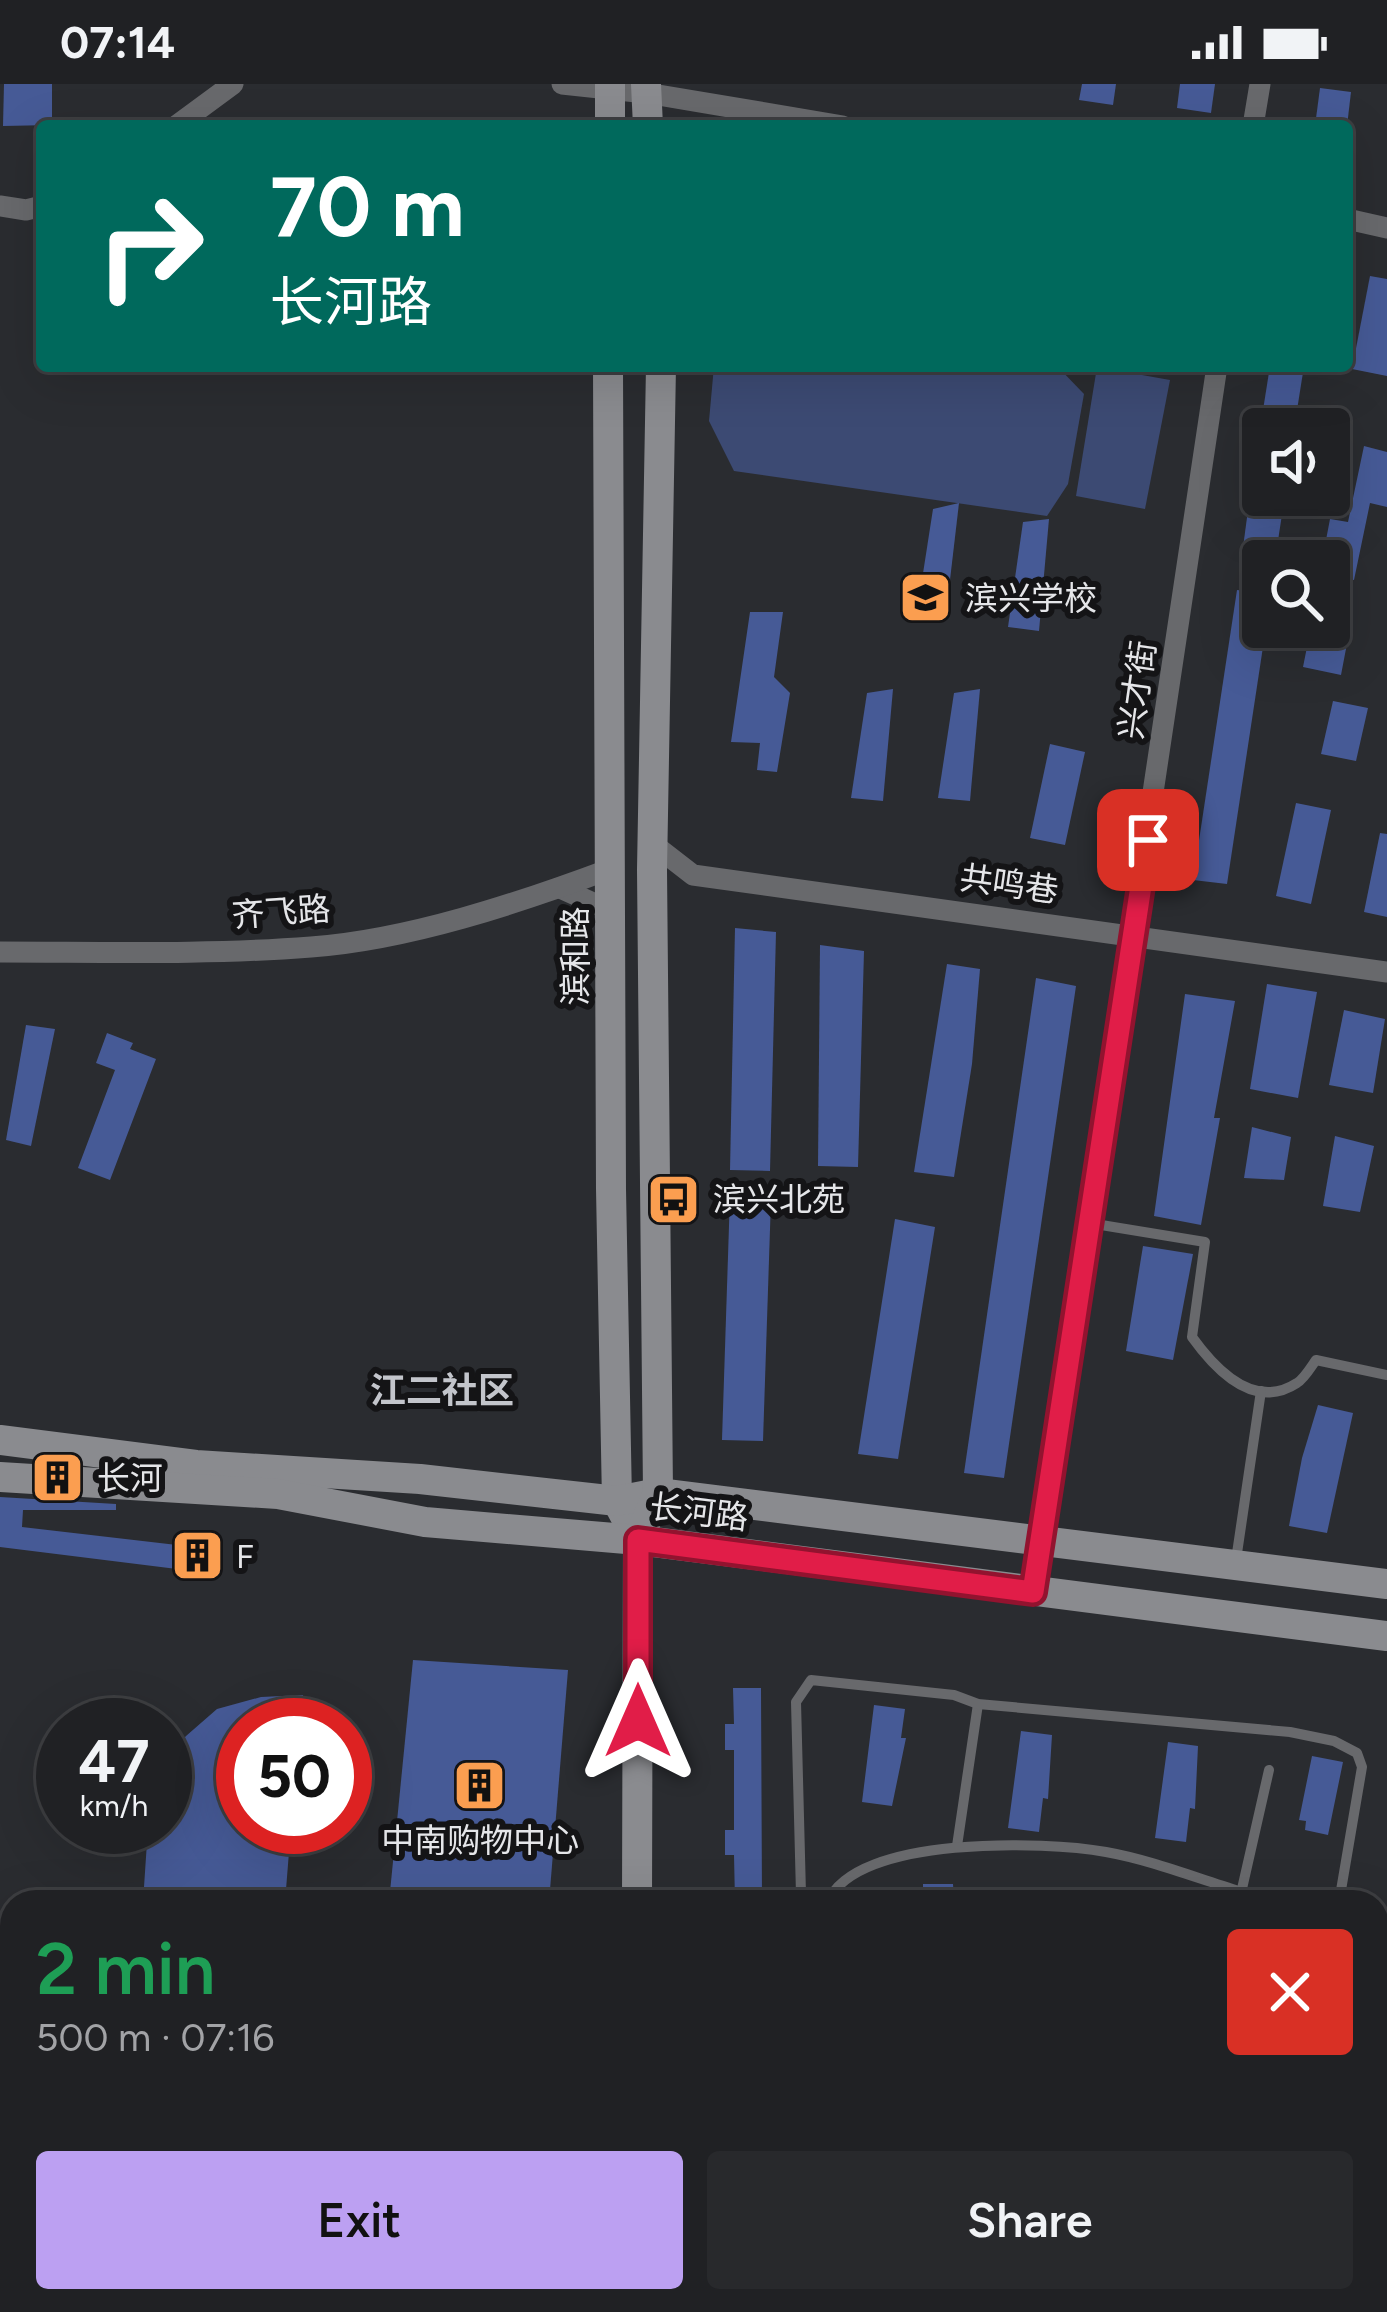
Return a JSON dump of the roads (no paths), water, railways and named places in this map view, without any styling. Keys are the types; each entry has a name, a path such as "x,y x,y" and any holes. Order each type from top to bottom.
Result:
{"main road":[{"path":"610,86 610,120"},
{"path":"646,88 648,120"},
{"name":"滨和路","path":"608,372 617,1501 638,1540"},
{"name":"滨和路","path":"638,1890 638,1540 658,1493 653,844 661,372"},
{"name":"长河路","path":"0,1440 196,1466 420,1479 617,1501 658,1493 1387,1585"},
{"name":"长河路","path":"0,1477 278,1494 425,1522 638,1540 1387,1636"}],"street":[{"path":"184,120 233,84"},
{"path":"562,84 646,88 812,120"},
{"path":"1254,120 1260,84"},
{"path":"0,206 36,208"},
{"path":"1353,220 1387,228"},
{"name":"兴才街","path":"1033,1592 1216,372"},
{"path":"653,844 693,875 668,889 653,906"},
{"name":"齐飞路","path":"0,952 313,947 415,928 560,888 610,869"},
{"name":"共鸣巷","path":"693,875 1387,972"},
{"path":"560,888 610,911"}],"lane":[{"path":"1089,1223 1205,1242 1192,1337 1243,1388 1261,1391 1298,1383 1316,1360 1387,1375"},
{"path":"1235,1566 1261,1391"},
{"path":"801,1890 796,1702 811,1680 954,1695 978,1704 1290,1732 1334,1742 1357,1754 1362,1767 1341,1890"},
{"path":"957,1846 978,1704"},
{"path":"1241,1890 1269,1770"},
{"path":"833,1890 874,1865 957,1846 1106,1852 1218,1890"}],"place":[{"name":"滨兴学校","path":"926,598"},
{"name":"滨兴北苑","path":"674,1199"},
{"name":"长河","path":"58,1478"},
{"name":"F","path":"197,1556"},
{"name":"中南购物中心","path":"480,1786"}],"district":[{"name":"江二社区","path":"442,1390"}]}
